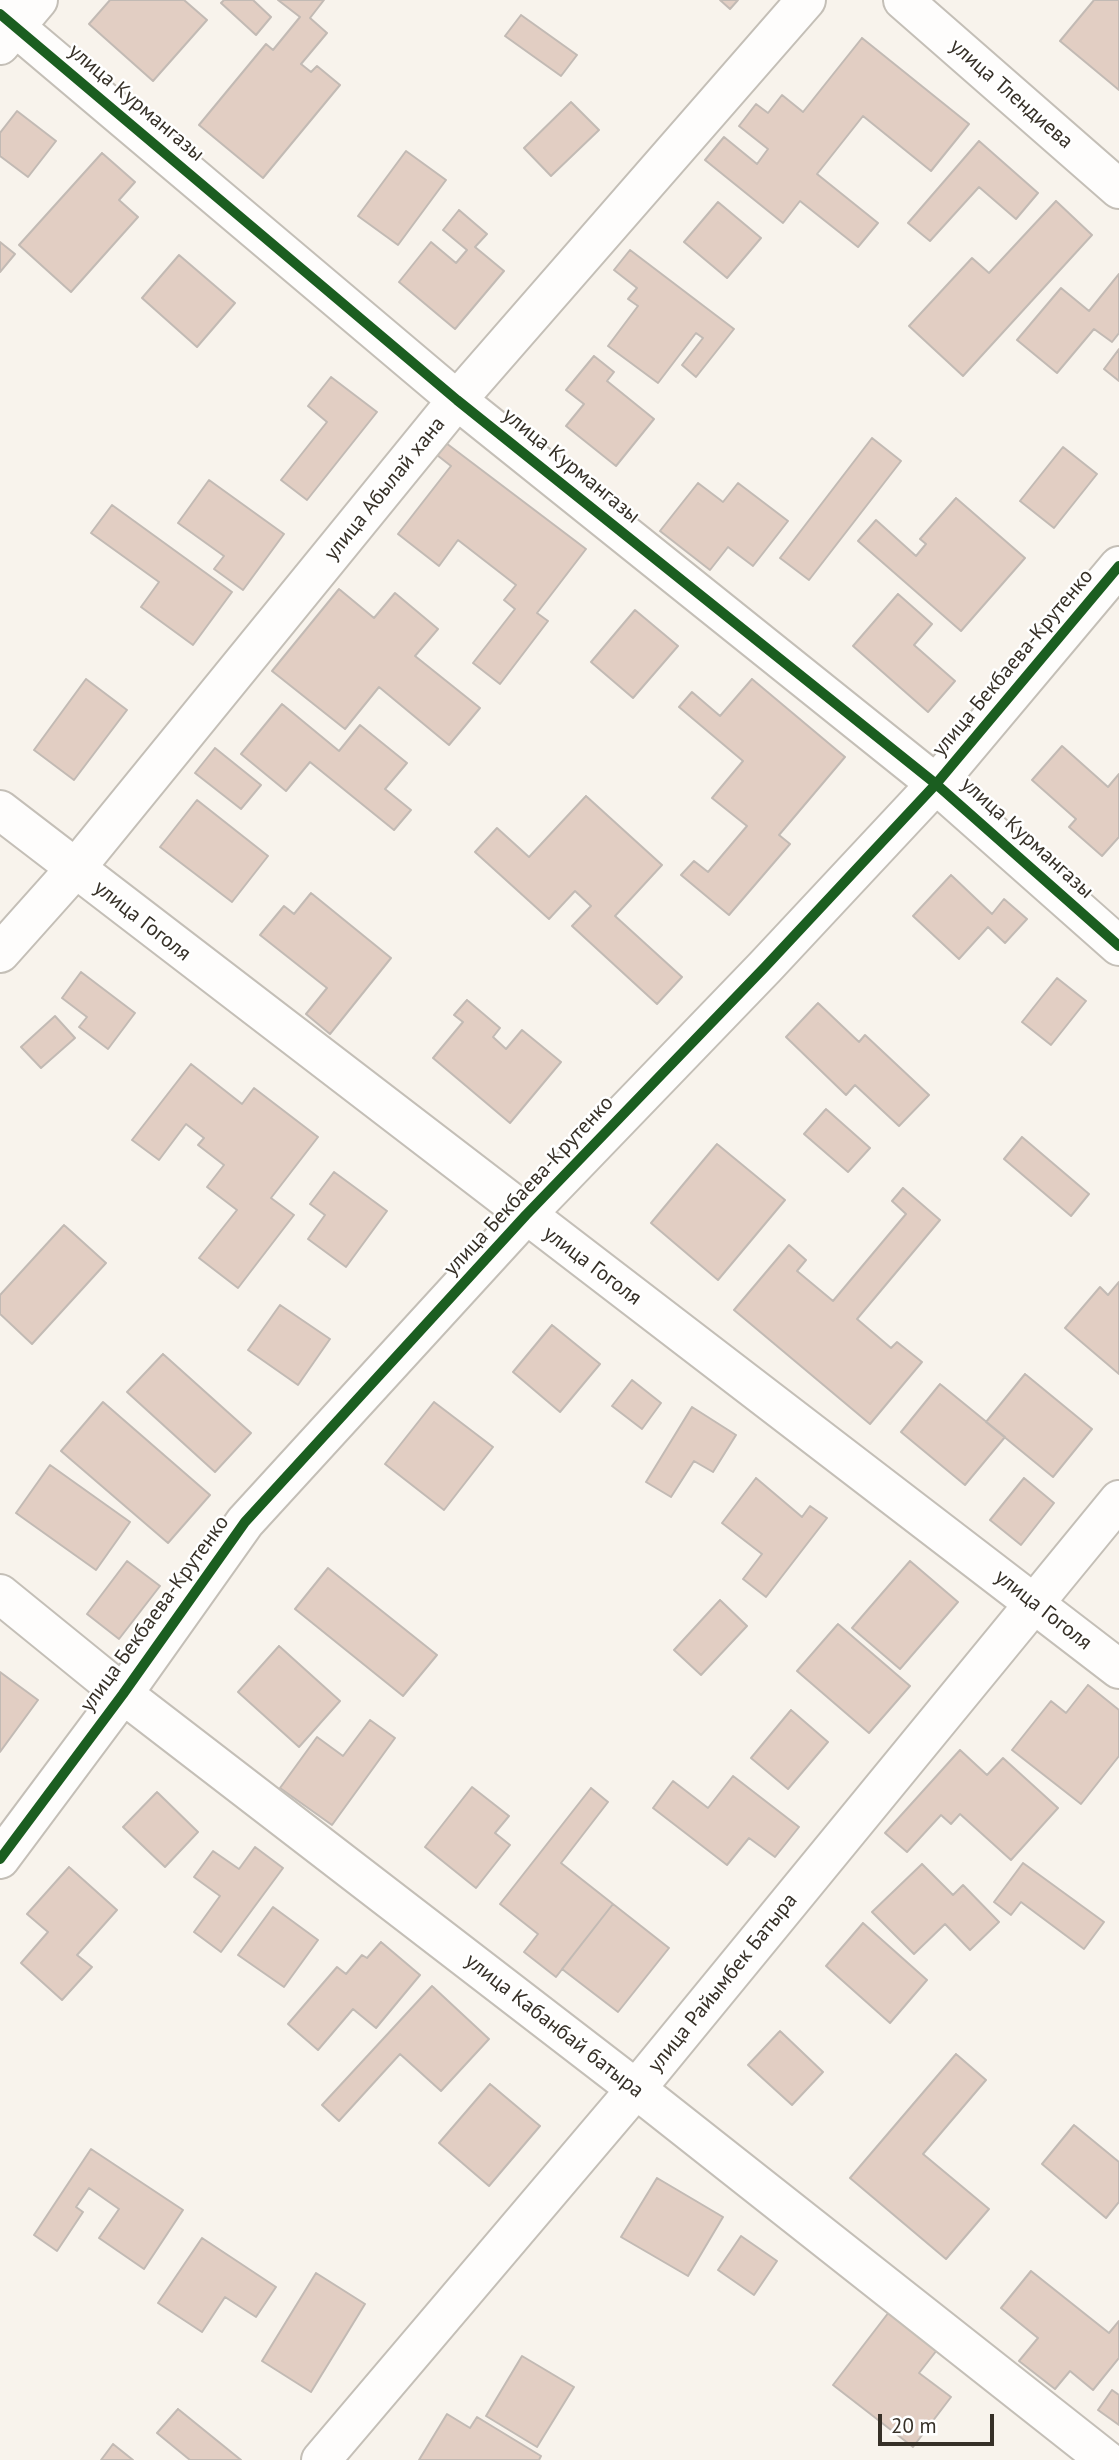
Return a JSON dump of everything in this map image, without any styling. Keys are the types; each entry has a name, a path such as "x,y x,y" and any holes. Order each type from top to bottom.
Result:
{"street":[{"name":"улица Абылай хана","path":"0,953 75,869 457,400 806,0"},
{"name":"улица Тлендиева","path":"903,0 1119,189"},
{"name":"улица Курмангазы","path":"13,21 457,400 936,784 1119,946"},
{"name":"улица Бекбаева-Крутенко","path":"0,1859 123,1694 245,1522 526,1215 936,784 1119,566"},
{"name":"улица Гоголя","path":"0,810 1119,1669"},
{"name":"улица Райымбек Батыра","path":"321,2460 636,2089 1119,1500"},
{"name":"улица Кабанбай батыра","path":"0,1594 123,1694 636,2089 1106,2460"}],"building":[{"path":"110,0 184,0 207,20 153,81 89,24"},
{"path":"224,0 253,0 271,17 256,35 221,3"},
{"path":"278,0 324,0 310,18 327,33 301,64 311,72 317,66 340,85 263,178 199,125 266,44 273,50 300,17"},
{"path":"720,0 738,0 730,9"},
{"path":"1094,0 1119,0 1119,90 1060,41"},
{"path":"521,15 577,55 561,76 505,36"},
{"path":"862,38 969,124 931,171 863,116 817,174 878,223 858,247 800,201 783,223 705,160 724,137 757,164 768,149 739,126 756,104 768,113 782,95 803,112"},
{"path":"571,102 599,130 551,176 524,148"},
{"path":"17,111 56,141 28,177 0,156 0,133"},
{"path":"979,141 1038,193 1016,219 979,187 930,241 908,223"},
{"path":"406,151 446,180 398,245 358,216"},
{"path":"102,153 135,182 119,200 138,217 71,292 19,245"},
{"path":"1056,201 1092,235 963,376 909,326 972,258 989,273"},
{"path":"718,202 761,238 727,278 684,242"},
{"path":"459,210 487,234 475,247 504,271 455,329 399,282 431,242 456,263 467,250 443,230"},
{"path":"0,242 15,254 0,272"},
{"path":"630,250 734,329 696,377 682,365 703,338 696,333 658,383 608,346 638,306 628,299 637,288 614,270"},
{"path":"179,255 235,303 197,347 142,298"},
{"path":"1119,274 1119,333 1112,342 1094,329 1057,373 1017,340 1061,288 1089,311"},
{"path":"1119,349 1119,381 1104,369"},
{"path":"594,356 614,372 607,381 654,419 616,466 566,426 584,404 566,390"},
{"path":"331,377 377,412 307,500 281,480 327,422 308,406"},
{"path":"872,438 901,461 809,580 780,558"},
{"path":"446,443 586,549 537,613 548,621 500,684 473,663 515,609 504,600 516,585 458,540 439,566 398,534 451,466 437,455"},
{"path":"1063,447 1097,474 1054,528 1020,501"},
{"path":"209,480 284,534 243,590 214,569 224,556 178,523"},
{"path":"698,483 723,502 738,483 788,521 753,566 728,547 710,570 660,531"},
{"path":"956,498 1025,558 961,631 858,541 876,520 916,556 926,544 920,539"},
{"path":"112,505 232,592 193,645 141,607 159,582 91,533"},
{"path":"339,589 374,618 395,593 438,629 415,656 480,708 449,745 379,687 345,729 272,671"},
{"path":"898,594 932,624 914,645 955,681 928,712 853,646"},
{"path":"635,610 678,646 633,698 591,662"},
{"path":"86,679 127,710 74,780 34,750"},
{"path":"752,679 845,757 779,835 790,844 729,915 681,875 694,861 708,872 747,826 712,798 743,761 679,707 692,692 720,716"},
{"path":"282,704 339,751 360,725 407,763 385,789 411,810 394,830 310,762 286,791 241,754"},
{"path":"1062,746 1108,787 1119,774 1119,837 1102,856 1069,827 1076,819 1032,780"},
{"path":"215,748 261,785 241,809 195,773"},
{"path":"586,796 662,865 615,916 682,977 657,1004 572,926 591,906 575,891 549,919 475,852 497,828 529,857"},
{"path":"197,800 268,856 232,902 160,847"},
{"path":"951,875 992,914 1004,899 1027,919 1005,943 988,927 959,959 913,916"},
{"path":"311,893 391,958 330,1034 306,1014 327,988 260,935 284,906 294,914"},
{"path":"81,972 135,1013 108,1049 79,1027 87,1017 62,998"},
{"path":"1057,978 1086,1001 1051,1045 1022,1022"},
{"path":"467,1000 500,1028 493,1037 506,1049 522,1030 561,1062 510,1123 433,1058 463,1022 454,1015"},
{"path":"818,1003 859,1042 865,1035 929,1095 899,1126 855,1085 846,1095 786,1037"},
{"path":"55,1016 75,1038 41,1068 21,1047"},
{"path":"191,1064 242,1104 254,1088 318,1137 271,1198 294,1215 238,1288 199,1258 237,1210 207,1187 224,1165 198,1145 204,1138 186,1124 159,1160 132,1140"},
{"path":"826,1109 870,1148 848,1172 804,1134"},
{"path":"1022,1137 1089,1194 1071,1216 1004,1159"},
{"path":"717,1144 785,1200 718,1280 651,1223"},
{"path":"334,1172 387,1211 346,1267 308,1239 325,1215 310,1204"},
{"path":"903,1188 940,1220 857,1319 891,1348 897,1342 922,1362 870,1424 734,1310 789,1245 806,1260 797,1271 833,1301 906,1214 892,1201"},
{"path":"64,1225 106,1263 32,1344 0,1314 0,1295"},
{"path":"1119,1282 1119,1374 1065,1328 1100,1287 1108,1295"},
{"path":"280,1305 330,1339 298,1385 248,1350"},
{"path":"552,1325 600,1364 560,1412 513,1372"},
{"path":"163,1354 251,1433 215,1472 127,1392"},
{"path":"1025,1374 1092,1429 1053,1477 986,1422"},
{"path":"632,1380 661,1403 642,1429 612,1406"},
{"path":"940,1384 1005,1437 965,1485 901,1432"},
{"path":"103,1402 210,1495 168,1543 61,1451"},
{"path":"434,1402 493,1447 444,1510 385,1464"},
{"path":"692,1407 736,1435 713,1472 694,1461 671,1497 646,1482"},
{"path":"50,1465 130,1522 96,1570 16,1513"},
{"path":"756,1478 802,1517 810,1506 827,1518 766,1597 743,1579 762,1554 722,1523"},
{"path":"1024,1478 1054,1503 1021,1545 990,1520"},
{"path":"127,1561 160,1586 119,1639 87,1614"},
{"path":"910,1561 958,1602 900,1669 852,1628"},
{"path":"328,1568 437,1655 403,1696 295,1609"},
{"path":"720,1600 747,1626 701,1675 674,1650"},
{"path":"838,1624 910,1686 869,1733 797,1671"},
{"path":"279,1646 340,1701 299,1747 238,1692"},
{"path":"0,1672 38,1700 0,1752"},
{"path":"1088,1685 1119,1710 1119,1756 1081,1804 1012,1750 1051,1701 1066,1713"},
{"path":"791,1710 828,1742 788,1789 751,1758"},
{"path":"370,1720 395,1738 332,1825 280,1788 317,1737 343,1756"},
{"path":"960,1750 987,1775 1003,1758 1058,1808 1011,1860 960,1814 951,1824 941,1815 907,1852 885,1833"},
{"path":"733,1776 799,1827 775,1857 749,1838 727,1865 653,1808 673,1781 708,1808"},
{"path":"472,1787 509,1816 495,1833 510,1845 476,1888 425,1847"},
{"path":"591,1788 608,1802 561,1863 613,1904 556,1977 524,1952 538,1934 500,1904"},
{"path":"157,1792 198,1832 165,1867 123,1827"},
{"path":"255,1847 283,1868 221,1952 194,1932 220,1896 194,1877 213,1851 239,1869"},
{"path":"1023,1863 1104,1922 1084,1949 1021,1902 1011,1915 994,1902"},
{"path":"922,1864 953,1895 963,1885 999,1922 970,1950 945,1924 914,1954 872,1912"},
{"path":"69,1867 117,1910 77,1955 92,1967 62,2000 21,1963 48,1932 27,1914"},
{"path":"613,1904 669,1948 618,2012 562,1969"},
{"path":"273,1907 318,1940 284,1987 238,1955"},
{"path":"863,1923 927,1980 890,2023 826,1966"},
{"path":"381,1942 420,1975 376,2028 353,2009 318,2050 288,2024 337,1967 346,1974 362,1955 367,1958"},
{"path":"432,1986 489,2039 441,2091 400,2054 339,2121 322,2105"},
{"path":"780,2031 823,2072 792,2105 748,2065"},
{"path":"956,2054 986,2080 923,2154 989,2209 946,2259 850,2178"},
{"path":"490,2084 540,2126 489,2186 439,2143"},
{"path":"1074,2125 1119,2162 1119,2202 1106,2218 1042,2164"},
{"path":"91,2149 183,2210 144,2269 99,2238 119,2209 89,2188 76,2207 83,2212 57,2251 34,2235"},
{"path":"657,2178 723,2217 688,2276 621,2237"},
{"path":"741,2236 777,2261 754,2295 718,2270"},
{"path":"202,2238 276,2287 256,2317 225,2297 202,2332 158,2303"},
{"path":"1031,2271 1109,2333 1119,2321 1119,2358 1093,2390 1070,2371 1055,2389 1019,2361 1038,2338 1001,2308"},
{"path":"316,2273 365,2304 311,2392 262,2361"},
{"path":"889,2312 937,2350 919,2373 951,2397 913,2447 833,2385"},
{"path":"522,2356 574,2387 537,2447 486,2416"},
{"path":"1112,2390 1119,2395 1119,2425 1098,2410"},
{"path":"178,2409 241,2460 190,2460 157,2433"},
{"path":"447,2414 470,2428 477,2417 541,2456 539,2460 419,2460"},
{"path":"113,2444 133,2460 101,2460"}],"cycle path":[{"path":"0,14 457,400 936,784 1119,946"},
{"path":"0,1859 123,1694 245,1522 526,1215 765,967 936,784 1119,566"}]}
